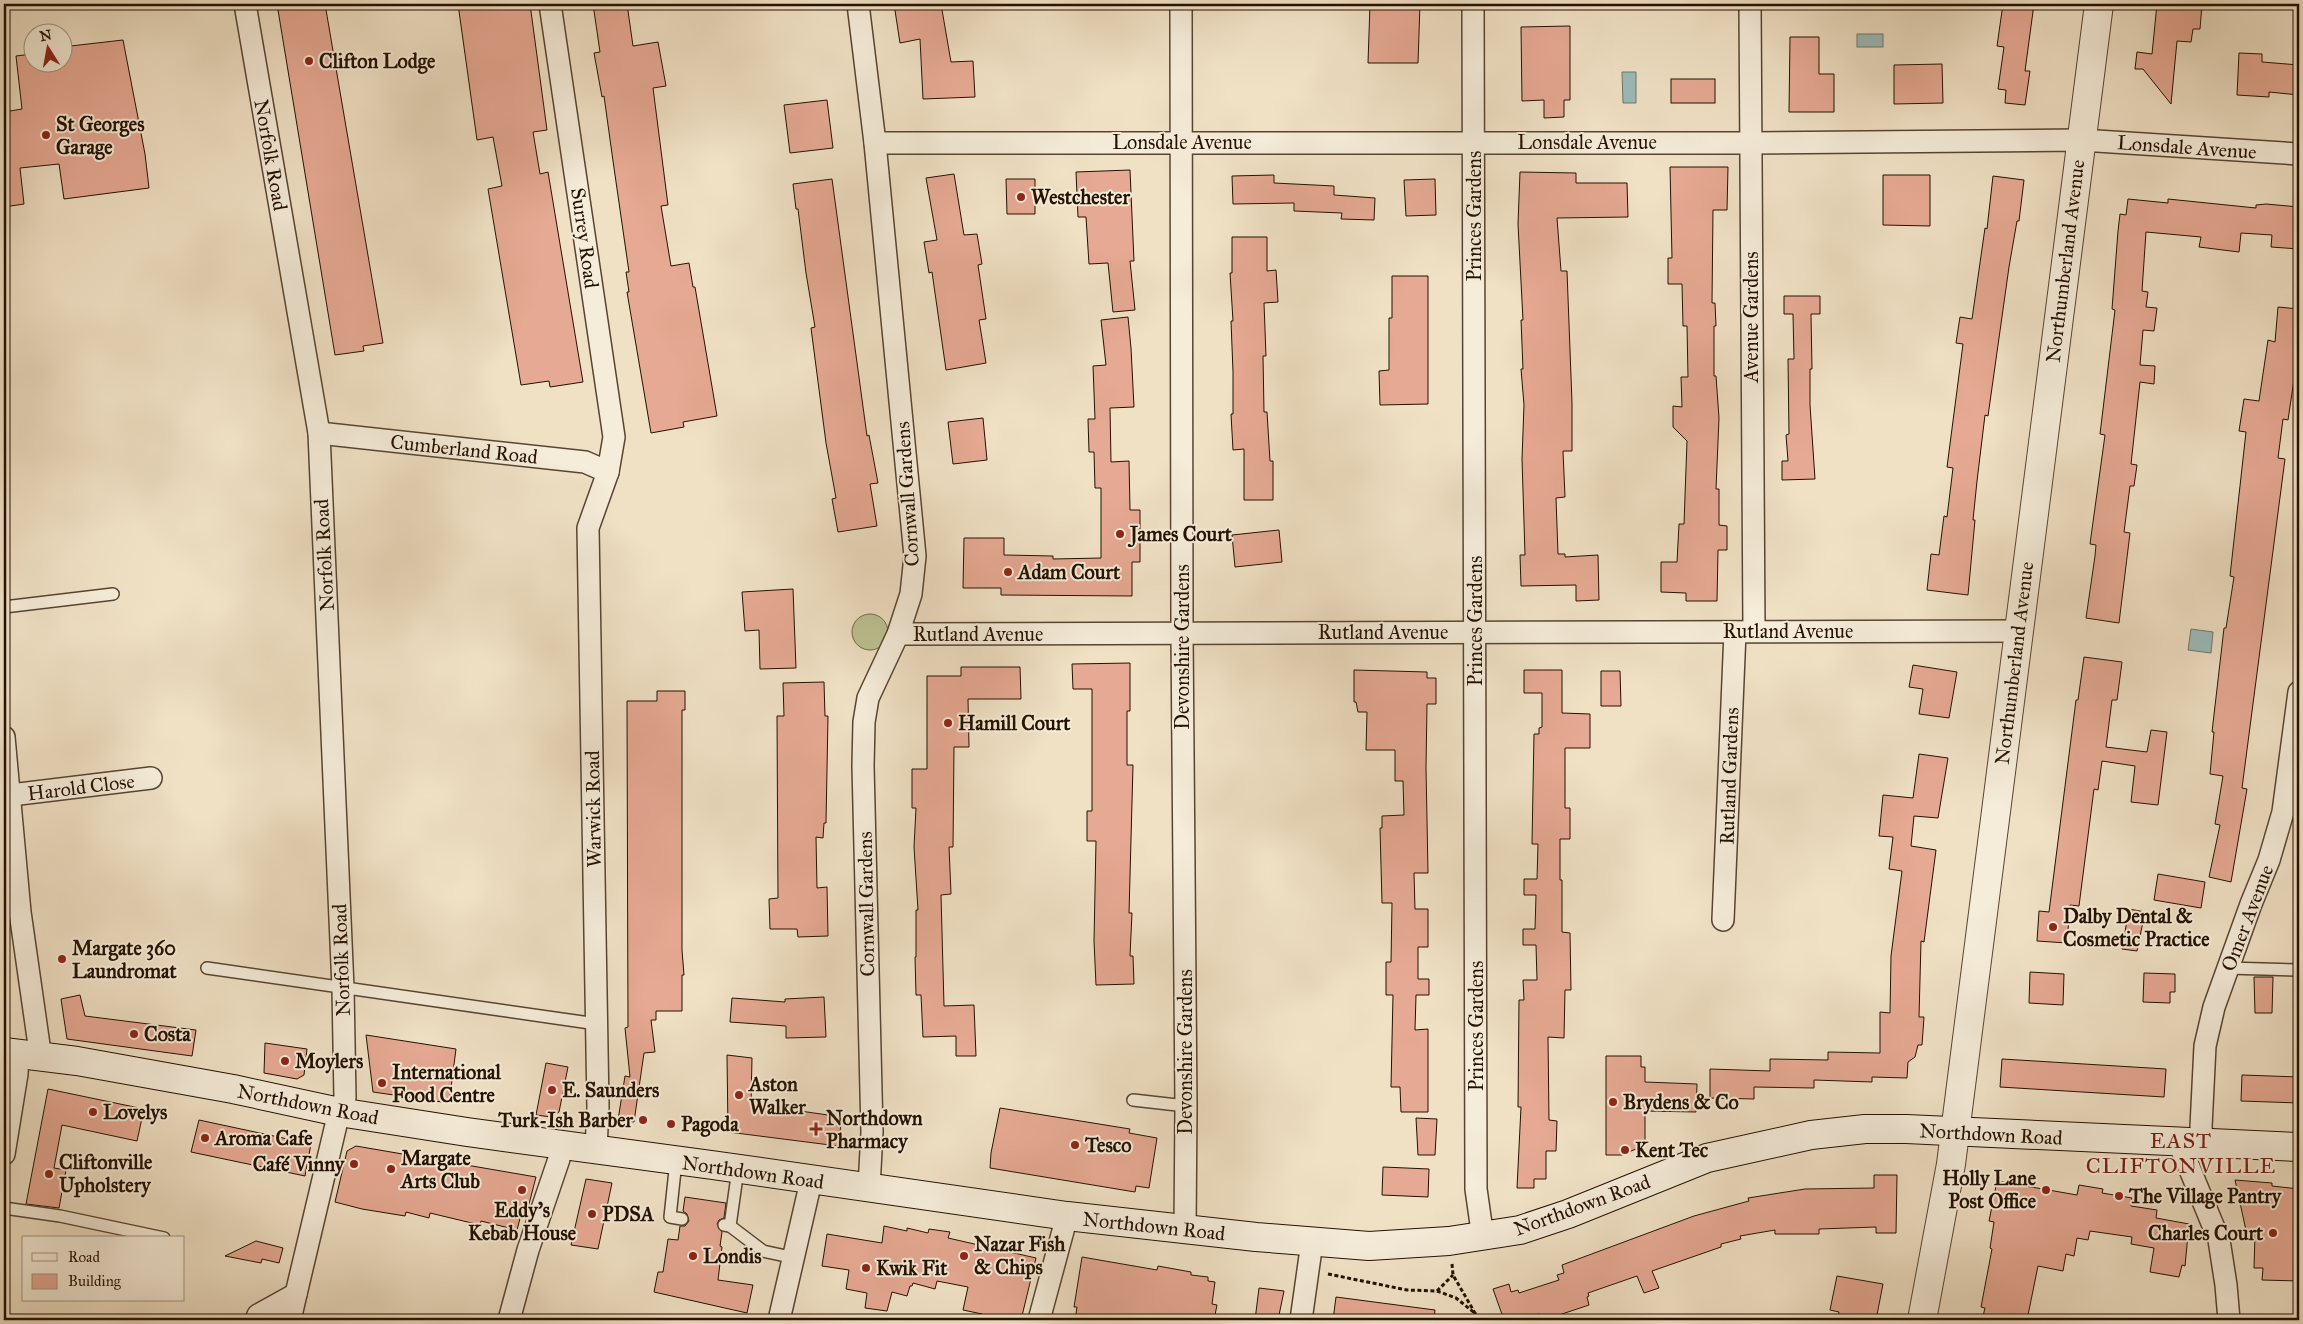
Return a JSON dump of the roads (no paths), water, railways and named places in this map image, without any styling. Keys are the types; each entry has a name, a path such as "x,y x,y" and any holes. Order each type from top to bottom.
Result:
{"main road":[{"name":"Northumberland Avenue","path":"1922,1320 1950,1173 2099,4"},
{"name":"Northdown Road","path":"20,1054 77,1061 233,1089 338,1112 811,1181 869,1187 1067,1216 1185,1230 1369,1246 1449,1242 1483,1238 1520,1230 1568,1214 1707,1158 1758,1145 1811,1135 1865,1129 2299,1147"}],"street":[{"name":"Norfolk Road","path":"245,4 319,433 343,988 345,1098 338,1112 290,1320"},
{"name":"Surrey Road","path":"550,4 614,437 608,472"},
{"name":"Cornwall Gardens","path":"858,4 875,143 915,556 911,594 898,634 868,698 864,722 863,766 872,1132 869,1187"},
{"name":"Devonshire Gardens","path":"1181,4 1185,1230"},
{"name":"Princes Gardens","path":"1473,4 1476,1190 1483,1238"},
{"name":"Avenue Gardens","path":"1745,631 1750,4"},
{"name":"Lonsdale Avenue","path":"875,143 1750,143 2081,140 2299,154"},
{"name":"Cumberland Road","path":"319,433 585,462 608,472"},
{"name":"Warwick Road","path":"596,1149 598,1107 597,1024 588,528 608,472"},
{"name":"Rutland Avenue","path":"898,634 2019,630"},
{"name":"Rutland Gardens","path":"1723,920 1745,631"},
{"name":"Omer Avenue","path":"2229,1320 2219,1240 2191,1143 2201,1127 2205,1046 2214,1007 2250,904 2269,860 2283,812 2299,692"},
{"path":"4,737 11,796 12,911 38,1045 20,1054 4,1154"},
{"name":"Harold Close","path":"11,796 151,778"},
{"path":"509,1320 528,1250 559,1159 561,1145"},
{"path":"779,1320 811,1181"},
{"path":"1039,1320 1067,1216"},
{"path":"1301,1320 1312,1242"},
{"path":"256,1320 258,1315 296,1294"}],"lane":[{"path":"4,607 113,594"},
{"path":"207,968 597,1024"},
{"path":"2228,968 2299,970"},
{"path":"1133,1100 1186,1106"},
{"path":"676,1161 670,1217 682,1219"},
{"path":"738,1169 726,1225 763,1251 794,1258"},
{"path":"4,1208 60,1216 155,1236"}],"water":[{"path":"1857,34 1883,34 1883,47 1857,47"},
{"path":"1622,72 1636,72 1636,103 1623,103"},
{"path":"2191,629 2213,632 2211,653 2188,650"}],"place":[{"name":"Clifton Lodge","path":"309,61"},
{"name":"St Georges Garage","path":"46,135"},
{"name":"Westchester","path":"1021,197"},
{"name":"James Court","path":"1120,534"},
{"name":"Adam Court","path":"1008,572"},
{"name":"Hamill Court","path":"948,723"},
{"name":"Dalby Dental & Cosmetic Practice","path":"2053,927"},
{"name":"Margate 360 Laundromat","path":"62,959"},
{"name":"Costa","path":"134,1034"},
{"name":"Moylers","path":"285,1061"},
{"name":"International Food Centre","path":"382,1083"},
{"name":"E. Saunders","path":"552,1090"},
{"name":"Aston Walker","path":"739,1095"},
{"name":"Brydens & Co","path":"1613,1102"},
{"name":"Lovelys","path":"93,1112"},
{"name":"Turk-Ish Barber","path":"643,1120"},
{"name":"Pagoda","path":"671,1124"},
{"name":"Northdown Pharmacy","path":"816,1129"},
{"name":"Aroma Cafe","path":"205,1138"},
{"name":"Tesco","path":"1075,1145"},
{"name":"Kent Tec","path":"1625,1150"},
{"name":"Café Vinny","path":"354,1164"},
{"name":"Margate Arts Club","path":"391,1169"},
{"name":"Cliftonville Upholstery","path":"49,1174"},
{"name":"Eddy's Kebab House","path":"522,1190"},
{"name":"Holly Lane Post Office","path":"2046,1190"},
{"name":"The Village Pantry","path":"2119,1196"},
{"name":"PDSA","path":"592,1214"},
{"name":"Charles Court","path":"2273,1233"},
{"name":"Londis","path":"693,1256"},
{"name":"Nazar Fish & Chips","path":"964,1256"},
{"name":"Kwik Fit","path":"866,1268"}],"district":[{"name":"EAST CLIFTONVILLE","path":"2181,1152"}]}
